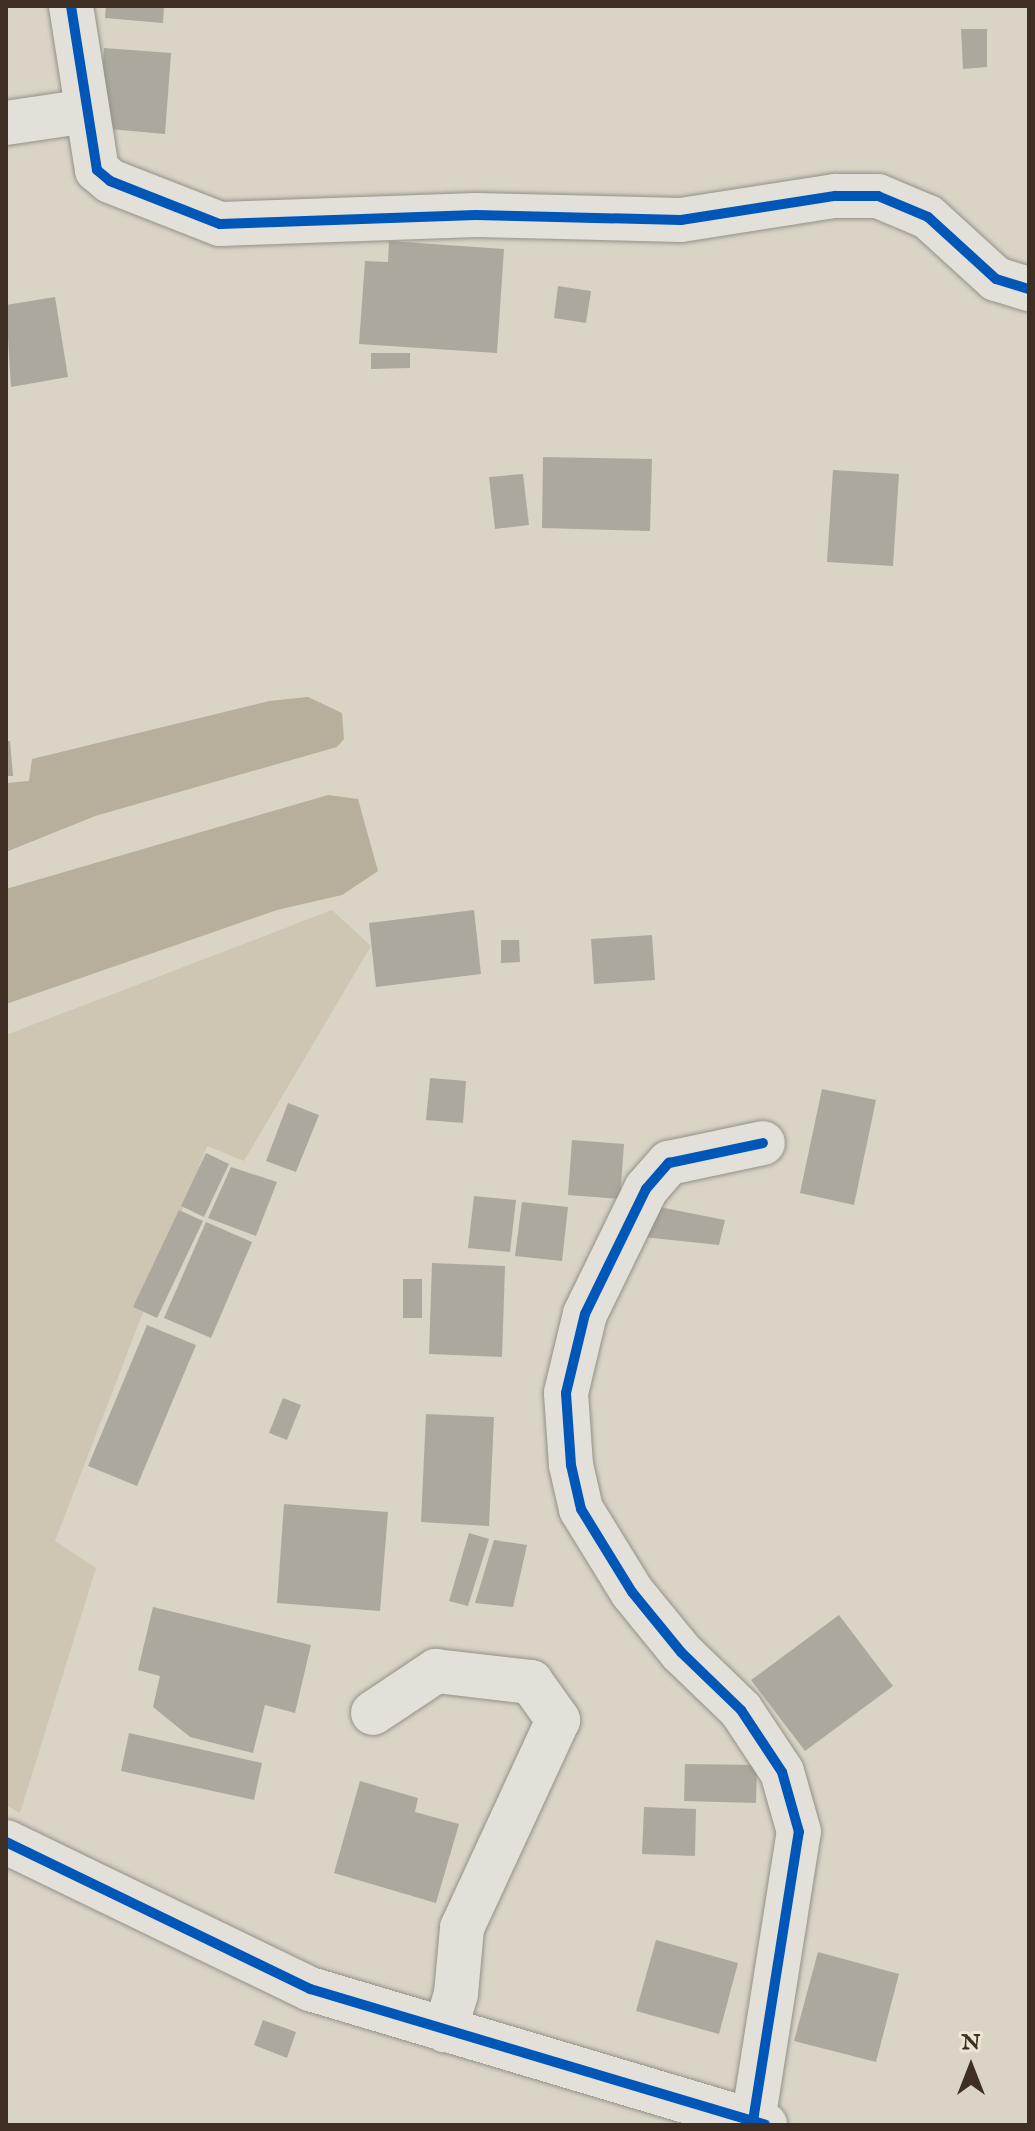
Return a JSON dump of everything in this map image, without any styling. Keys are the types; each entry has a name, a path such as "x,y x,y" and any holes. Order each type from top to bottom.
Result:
{"street":[{"path":"71,6 97,170 110,181 220,224 476,215 681,220 835,196 878,196 928,217 996,279 1029,289"},
{"path":"6,123 87,111"},
{"path":"6,1842 310,1989 759,2123 799,1832 782,1772 741,1710 681,1652 632,1592 581,1509 571,1465 566,1393 585,1314 646,1189 669,1163 763,1143"},
{"path":"373,1713 436,1671 531,1682 558,1720 462,1928 456,1994 445,2030"}],"shaded area":[{"path":"308,697 342,713 344,739 337,747 95,816 6,852 6,783 29,781 32,759 269,701"},
{"path":"328,795 358,799 378,871 342,895 277,910 6,1004 6,889"},
{"path":"332,910 371,946 244,1161 207,1146 55,1541 96,1568 20,1813 6,1805 6,1035"}],"building":[{"path":"106,6 164,6 163,23 105,18"},
{"path":"961,29 987,29 987,67 963,69"},
{"path":"104,48 171,53 165,134 98,128"},
{"path":"389,241 504,249 497,353 359,344 365,261 388,262"},
{"path":"558,286 591,291 586,323 554,318"},
{"path":"55,297 68,377 11,387 6,305"},
{"path":"371,353 410,353 410,368 371,369"},
{"path":"543,457 652,459 650,531 542,528"},
{"path":"833,470 899,474 893,566 827,562"},
{"path":"523,474 529,525 495,529 489,477"},
{"path":"6,741 10,741 13,776 6,776"},
{"path":"474,910 481,974 376,987 369,923"},
{"path":"652,935 655,980 594,984 591,939"},
{"path":"501,940 519,940 520,962 501,963"},
{"path":"430,1078 466,1081 463,1123 426,1120"},
{"path":"822,1089 876,1100 854,1205 800,1193"},
{"path":"288,1103 319,1115 296,1172 266,1161"},
{"path":"572,1140 624,1144 620,1199 568,1195"},
{"path":"206,1153 229,1164 204,1217 181,1206"},
{"path":"231,1167 277,1182 256,1236 208,1218"},
{"path":"474,1196 516,1200 510,1252 468,1248"},
{"path":"522,1202 568,1207 562,1261 515,1256"},
{"path":"649,1205 725,1220 719,1245 643,1237"},
{"path":"179,1210 203,1221 157,1318 133,1307"},
{"path":"206,1222 252,1242 211,1338 164,1318"},
{"path":"432,1263 505,1266 502,1357 429,1354"},
{"path":"403,1279 422,1279 422,1318 403,1318"},
{"path":"147,1325 196,1345 137,1486 88,1466"},
{"path":"283,1398 301,1405 287,1440 269,1433"},
{"path":"426,1414 494,1417 489,1526 421,1522"},
{"path":"284,1504 388,1512 380,1611 277,1603"},
{"path":"469,1533 489,1539 468,1606 449,1601"},
{"path":"494,1540 527,1545 513,1607 475,1603"},
{"path":"153,1607 311,1645 295,1713 265,1705 253,1753 190,1737 153,1707 160,1676 138,1670"},
{"path":"839,1615 893,1686 805,1751 751,1680"},
{"path":"129,1733 262,1763 254,1800 121,1771"},
{"path":"685,1764 757,1765 756,1803 684,1801"},
{"path":"360,1781 418,1798 415,1812 459,1824 436,1903 334,1873"},
{"path":"644,1807 696,1809 695,1856 642,1854"},
{"path":"656,1940 738,1963 719,2034 636,2011"},
{"path":"818,1952 899,1974 876,2062 794,2041"},
{"path":"263,2020 296,2032 287,2058 254,2045"}],"cycle path":[{"path":"71,6 97,170 110,181 220,224 476,215 681,220 835,196 878,196 928,217 996,279 1029,289"},
{"path":"753,2121 799,1832 782,1772 741,1710 681,1652 632,1592 581,1509 571,1465 566,1393 585,1314 646,1189 669,1163 763,1143"},
{"path":"6,1842 310,1989 765,2125"}]}
